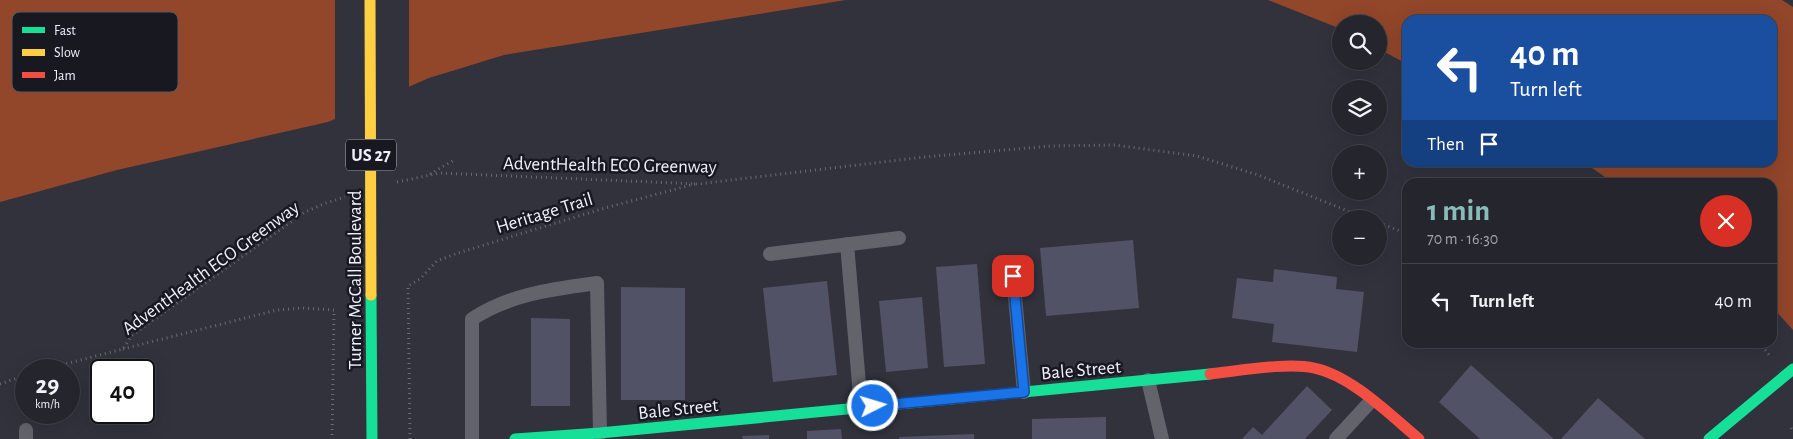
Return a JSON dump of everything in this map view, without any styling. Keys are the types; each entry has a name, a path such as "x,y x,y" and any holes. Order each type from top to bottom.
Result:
{"street":[{"name":"Turner McCall Boulevard","path":"370,0 372,439"},
{"name":"Bale Street","path":"515,439 549,438 1284,367 1314,368 1337,375 1420,439"},
{"path":"1709,439 1793,370"}],"lane":[{"path":"770,254 899,238"},
{"path":"847,244 861,407"},
{"path":"1013,276 1024,392"},
{"path":"472,439 472,319 489,308 540,291 597,283 600,433"},
{"path":"1148,380 1162,439"},
{"path":"1336,439 1371,400"}],"path":[{"name":"AdventHealth ECO Greenway","path":"396,182 440,173 468,173 698,184 924,157 1050,146 1115,145 1197,156 1258,175 1346,210"},
{"path":"427,175 456,159"},
{"name":"Heritage Trail","path":"410,439 408,286 420,280 437,261 458,253 605,208 698,184"},
{"name":"AdventHealth ECO Greenway","path":"80,360 123,349 132,336 305,212 326,202 352,195"},
{"path":"1387,226 1402,232"},
{"path":"123,349 277,310 303,308 334,310 332,439"},
{"path":"0,384 15,379"},
{"path":"1791,428 1793,432"}],"shaded area":[{"path":"0,0 846,0 504,55 429,78 328,122 117,170 0,202"},
{"path":"1268,0 1782,0 1793,7 1793,330 1777,312 1777,178 1606,178 1591,167 1777,167 1777,15 1402,15 1402,61 1387,53 1387,15 1332,15 1332,25"}],"pier":[{"path":"335,0 409,0 409,89 335,122"}],"building":[{"path":"1133,240 1139,308 1046,316 1040,248"},
{"path":"977,264 985,364 944,367 936,267"},
{"path":"1274,269 1337,277 1336,289 1364,292 1357,352 1272,342 1274,324 1232,318 1237,278 1273,282"},
{"path":"827,281 837,375 773,382 763,288"},
{"path":"621,287 685,288 685,400 621,400"},
{"path":"922,297 928,368 886,372 879,301"},
{"path":"531,318 570,319 570,406 531,406"},
{"path":"1471,365 1554,439 1480,439 1439,402"},
{"path":"1307,386 1332,410 1305,439 1242,439 1253,427 1262,435"},
{"path":"1598,398 1645,439 1561,439"},
{"path":"1106,417 1106,439 1032,439 1032,419"},
{"path":"841,429 842,439 807,439 807,431"},
{"path":"974,434 974,439 899,439 899,437"},
{"path":"769,435 769,439 743,439 742,436"}],"traffic: fast":[{"path":"371,295 372,439"},
{"path":"1709,439 1793,369"},
{"path":"515,439 600,433 1210,374"}],"traffic: slow":[{"path":"370,0 371,295"}],"traffic: jam":[{"path":"1210,374 1291,366 1303,366 1328,372 1370,398 1419,439"}],"route":[{"path":"873,406 1024,392 1013,276"}]}
